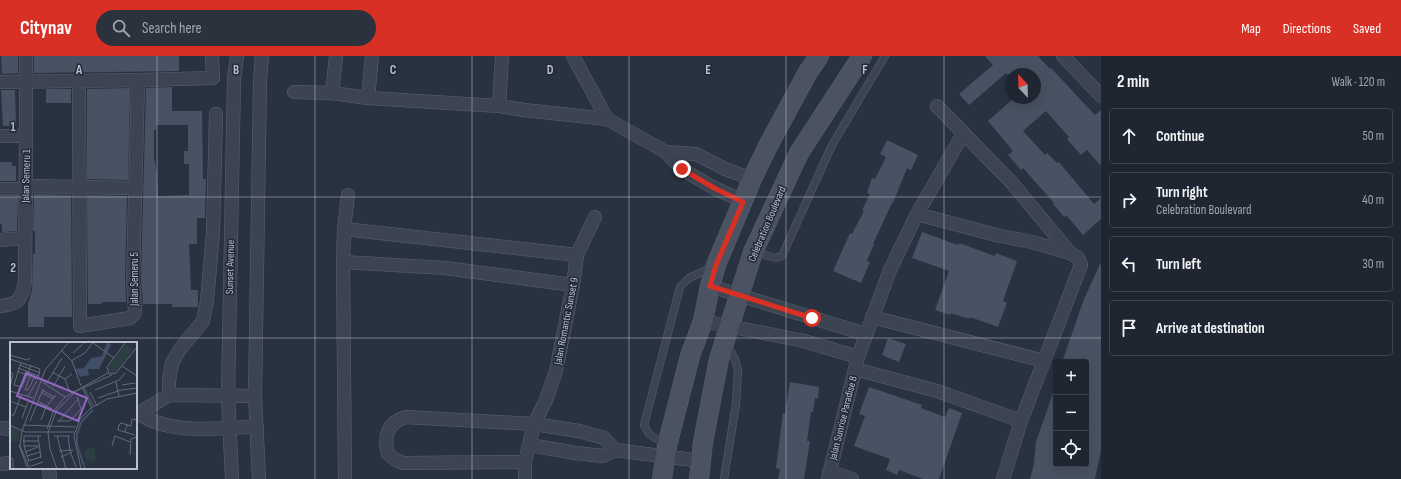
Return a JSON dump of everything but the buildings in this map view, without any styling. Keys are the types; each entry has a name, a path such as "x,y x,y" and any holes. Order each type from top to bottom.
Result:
{"street":[{"name":"Jalan Semeru 1","path":"0,306 13,304 18,301 22,296 25,283 26,56"},
{"path":"0,82 213,78 212,56"},
{"name":"Sunset Avenue","path":"232,479 228,396 234,79 237,56"},
{"path":"259,479 255,396 260,89 262,56"},
{"path":"332,94 336,56"},
{"path":"368,98 372,56"},
{"path":"499,106 502,56"},
{"path":"573,56 606,119"},
{"path":"662,479 667,451 690,356 703,321 716,265 752,179 768,146 808,72 819,56"},
{"name":"Celebration Boulevard","path":"700,470 718,367 753,252 799,153 862,56"},
{"path":"1063,56 1101,96"},
{"name":"Jalan Semeru 5","path":"81,187 80,326 130,318 134,314 135,310 133,280 138,80"},
{"path":"79,81 81,187"},
{"path":"294,92 499,106 606,119 666,152 682,169 714,188 743,202"},
{"path":"937,106 1012,183 1070,253"},
{"path":"169,395 169,381 172,363 180,349 202,321 207,301 213,233 216,114"},
{"name":"Jalan Sunrise Paradise 8","path":"829,475 857,363 872,317 890,270 917,214 963,134"},
{"path":"0,136 26,136"},
{"path":"666,152 696,154 725,169 752,179"},
{"path":"0,189 81,187 136,188"},
{"path":"346,479 343,262 344,229 348,195"},
{"path":"917,214 996,235 1032,242 1070,253 1078,258 1081,265 1021,421 1003,479"},
{"name":"Jalan Romantic Sunset 9","path":"525,479 525,462 534,424 546,400 556,371 573,285 577,255 595,217"},
{"path":"344,229 577,255"},
{"path":"0,240 25,238"},
{"path":"343,262 445,268 573,285"},
{"path":"710,286 866,334"},
{"path":"872,317 1044,361"},
{"path":"703,321 727,334 804,341 857,363 1021,421"},
{"path":"255,396 169,395 137,414 149,421 172,427 189,429 257,427"},
{"path":"525,462 403,463 388,454 388,432 394,422 406,417 534,424 579,431 604,438 615,450"},
{"path":"0,428 10,429"},
{"path":"576,453 579,431"},
{"path":"530,445 603,456 615,450 667,451 700,470"},
{"path":"0,464 10,463"},
{"path":"49,469 50,479"},
{"path":"829,475 852,479"}],"lane":[{"path":"753,252 776,258 782,256 832,145 885,56"},
{"path":"667,451 649,434 644,425 680,288 689,278 716,265"},
{"path":"724,479 736,404 738,370 727,334"}],"route":[{"path":"682,169 714,188 743,202 716,265 710,286 812,318"}]}
